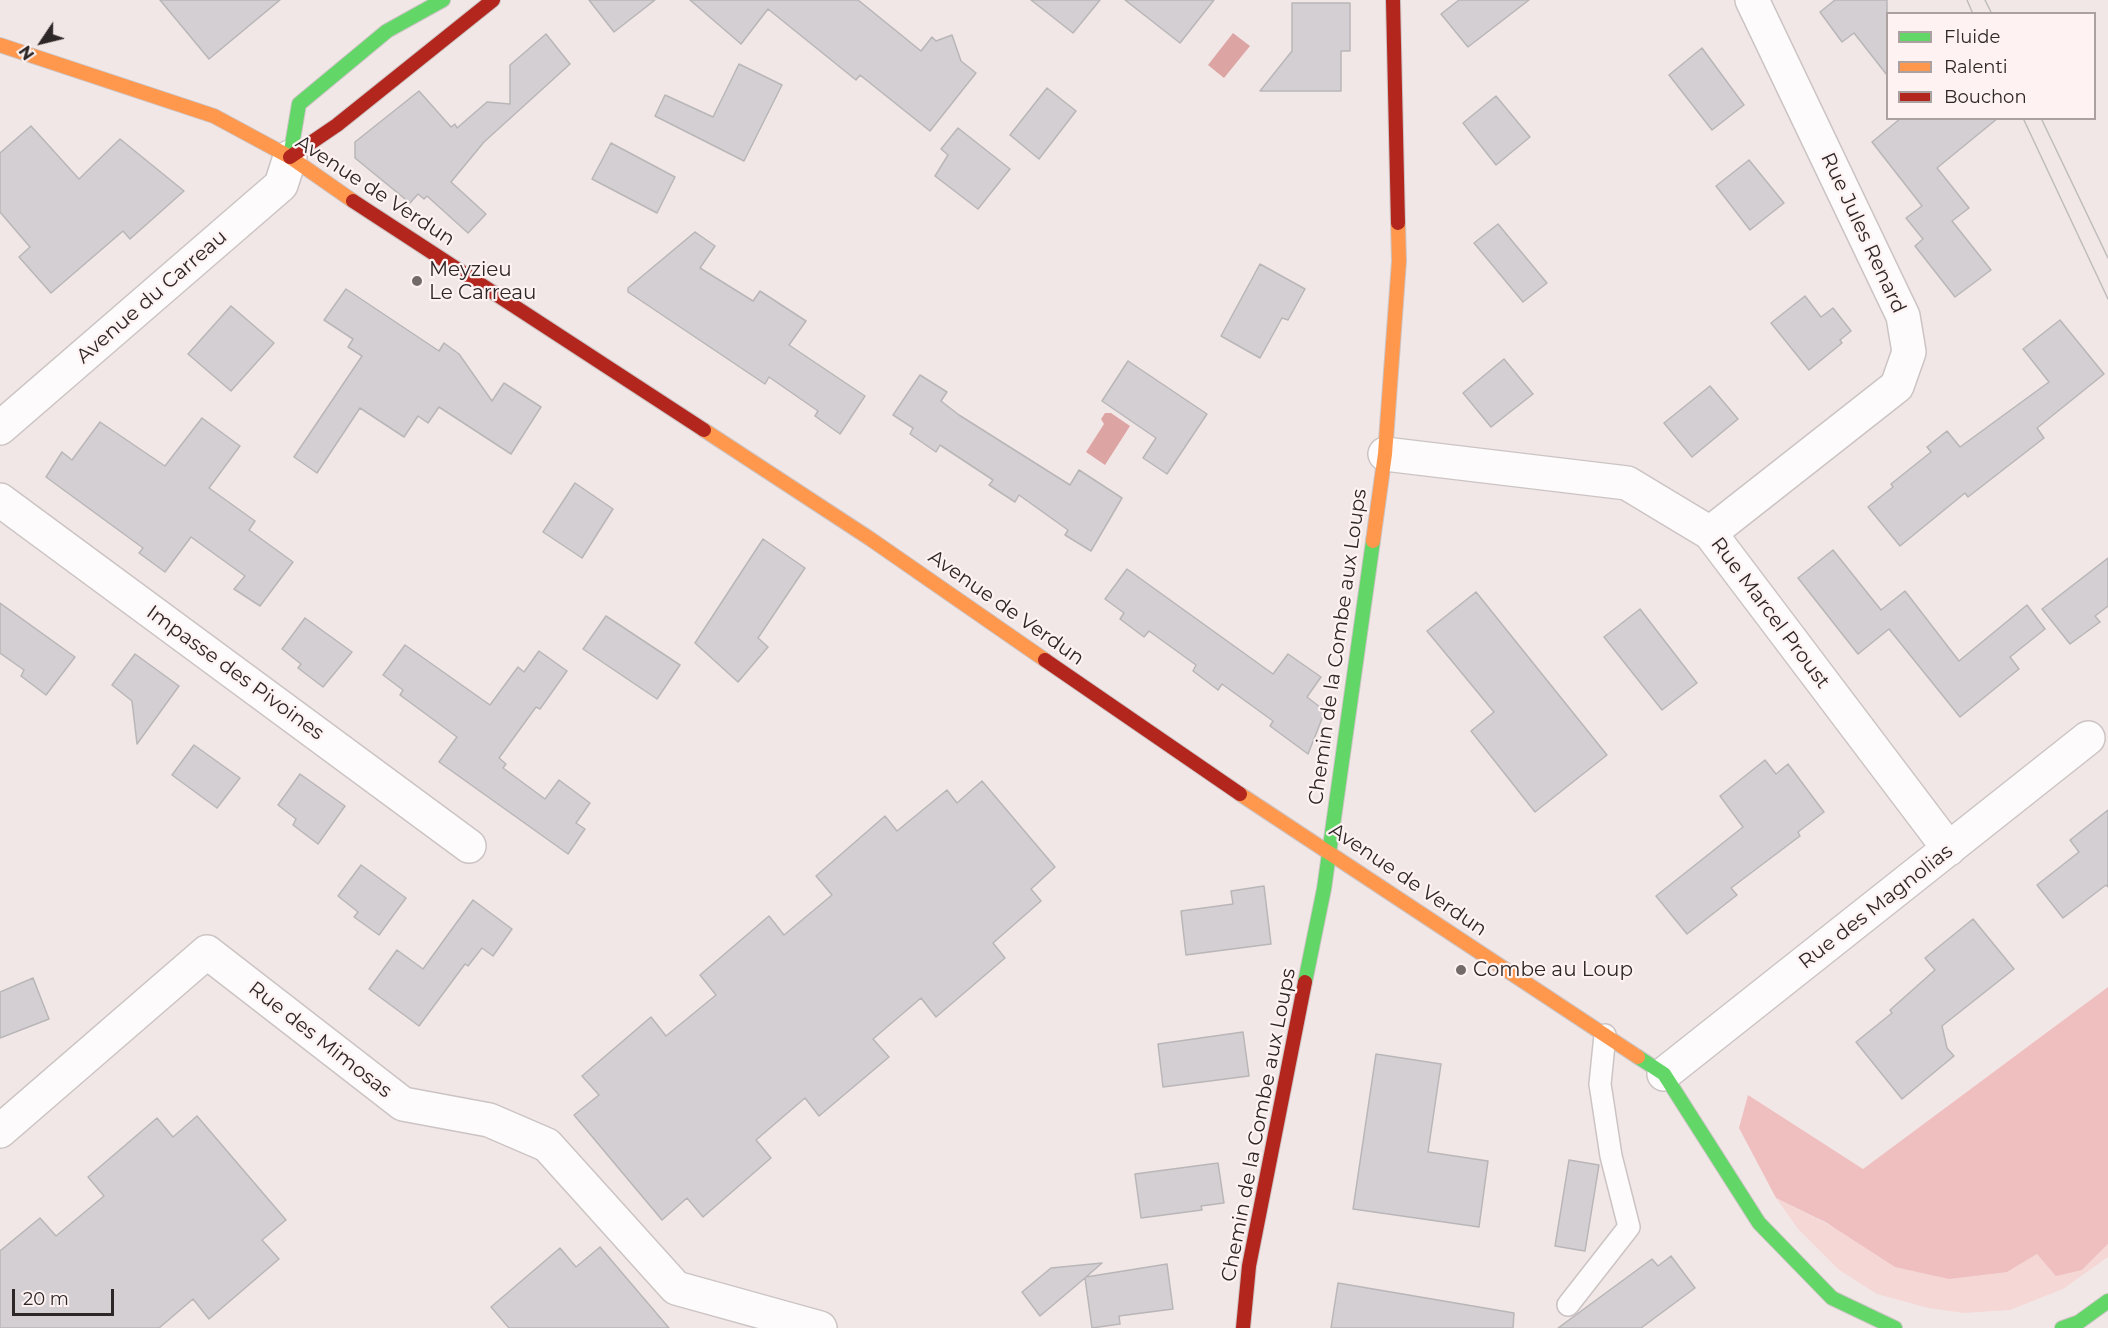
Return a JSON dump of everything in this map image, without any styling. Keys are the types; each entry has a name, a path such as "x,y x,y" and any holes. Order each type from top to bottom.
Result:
{"main road":[{"name":"Avenue du Carreau","path":"290,157 300,104 387,31 426,4 443,0"},
{"path":"290,157 337,126 493,0"},
{"name":"Chemin de la Combe aux Loups","path":"1243,1328 1249,1266 1330,852 1385,454 1399,261 1393,0"},
{"path":"426,4 442,19 464,24"},
{"name":"Avenue de Verdun","path":"0,45 214,116 290,157 330,186 905,563 1204,770 1664,1074 1759,1223 1832,1298 1895,1328"},
{"path":"1687,1108 1713,1178"},
{"path":"2062,1328 2079,1322 2108,1301"}],"street":[{"name":"Rue Jules Renard","path":"1710,533 1897,386 1909,352 1903,316 1752,0"},
{"name":"Avenue du Carreau","path":"0,428 281,185 290,157"},
{"name":"Rue Marcel Proust","path":"1385,454 1627,483 1710,533 1949,849"},
{"name":"Impasse des Pivoines","path":"0,500 469,846"},
{"name":"Rue des Magnolias","path":"1664,1074 2088,738"},
{"name":"Rue des Mimosas","path":"0,1131 207,952 403,1104 489,1120 547,1145 676,1288 820,1328"}],"lane":[{"path":"1568,1305 1629,1227 1611,1156 1600,1084 1605,1035"}],"shaded area":[{"path":"1233,33 1250,46 1224,78 1208,65"},
{"path":"1105,413 1111,413 1130,426 1105,465 1086,452 1104,424 1101,419"},
{"path":"2108,987 2108,1244 2082,1270 2056,1276 2037,1254 2007,1272 1949,1279 1895,1267 1827,1223 1776,1198 1739,1128 1748,1095 1863,1169"},
{"path":"1776,1198 1847,1234 2007,1272 2037,1254 2082,1270 2108,1244 2108,1257 2063,1289 2010,1310 1964,1313 1928,1308 1877,1294 1839,1270 1798,1229"}],"building":[{"path":"160,0 280,0 209,59"},
{"path":"589,0 655,0 614,32"},
{"path":"690,0 858,0 921,51 932,37 936,41 952,35 961,61 976,73 930,131 860,75 856,80 768,9 741,44"},
{"path":"1031,0 1100,0 1073,33"},
{"path":"1125,0 1214,0 1180,43"},
{"path":"1459,0 1529,0 1468,47 1441,14"},
{"path":"1835,0 1887,0 1886,74 1854,33 1842,42 1820,12"},
{"path":"1292,3 1350,3 1350,51 1341,51 1341,91 1260,91 1292,51"},
{"path":"546,34 570,64 484,142 451,182 486,214 468,233 427,196 424,199 418,194 410,203 355,158 355,142 419,91 451,127 455,124 457,128 487,102 510,104 510,65"},
{"path":"1702,48 1744,105 1712,130 1669,75"},
{"path":"739,64 782,85 744,161 655,116 665,95 713,117"},
{"path":"1047,88 1076,111 1039,159 1010,135"},
{"path":"1496,96 1530,137 1496,165 1463,123"},
{"path":"1899,120 1996,120 1937,168 1969,208 1952,221 1991,270 1955,297 1915,246 1923,239 1906,218 1922,206 1872,142"},
{"path":"31,126 79,179 120,139 184,191 130,239 123,231 51,293 19,257 30,247 0,212 0,153"},
{"path":"958,128 1010,169 978,209 935,176 948,155 941,149"},
{"path":"611,143 675,177 657,213 592,179"},
{"path":"1749,160 1784,203 1750,230 1716,186"},
{"path":"1498,224 1547,283 1523,302 1474,243"},
{"path":"695,232 715,246 700,268 753,301 760,291 806,321 789,345 865,396 840,434 815,416 818,411 769,377 765,384 628,292 628,288"},
{"path":"1260,264 1305,289 1288,320 1282,318 1260,358 1221,336"},
{"path":"346,289 439,351 444,343 459,354 492,401 504,383 541,407 511,454 439,407 428,423 418,416 404,437 360,408 317,473 294,457 362,356 348,347 353,339 324,320"},
{"path":"1805,296 1821,317 1833,308 1851,331 1840,340 1842,343 1809,370 1771,323"},
{"path":"231,306 274,343 231,391 188,354"},
{"path":"2060,320 2104,374 2037,428 2044,438 1968,497 1965,493 1900,546 1868,507 1893,487 1891,484 1931,452 1927,447 1947,431 1960,447 2049,382 2023,349"},
{"path":"1504,359 1533,394 1491,427 1463,393"},
{"path":"1128,361 1207,414 1167,474 1143,458 1156,438 1102,401"},
{"path":"920,375 947,392 941,401 959,415 1070,485 1079,470 1122,498 1091,551 1065,535 1068,530 1019,495 1015,502 989,485 993,480 940,445 936,452 910,434 913,428 893,415"},
{"path":"1710,386 1738,419 1692,457 1664,423"},
{"path":"202,418 240,446 209,488 255,521 249,530 293,562 260,606 234,589 245,576 191,537 165,572 139,553 143,548 46,477 62,452 72,460 100,422 165,466"},
{"path":"575,483 613,509 582,558 543,532"},
{"path":"763,539 805,568 758,638 768,647 738,682 695,643"},
{"path":"1833,550 1881,610 1905,591 1959,661 2027,605 2045,629 2010,657 2019,669 1960,717 1889,629 1858,654 1798,578"},
{"path":"2108,558 2108,606 2095,616 2100,622 2070,644 2042,609"},
{"path":"1127,569 1273,674 1288,654 1321,677 1307,697 1325,711 1308,754 1270,726 1273,721 1222,684 1218,690 1193,671 1196,665 1149,631 1144,637 1120,619 1124,613 1105,599"},
{"path":"1476,592 1607,755 1535,812 1471,731 1494,712 1427,631"},
{"path":"0,603 75,657 46,695 21,676 24,670 0,653"},
{"path":"1640,609 1697,683 1662,710 1604,637"},
{"path":"606,616 680,665 657,699 583,649"},
{"path":"305,618 352,652 323,687 298,668 301,664 282,649"},
{"path":"405,645 490,705 518,667 524,672 539,651 567,671 540,709 536,707 499,758 506,764 503,768 545,799 559,780 590,803 576,823 585,829 568,854 439,762 457,737 400,695 403,690 383,675"},
{"path":"135,654 179,686 137,744 132,701 112,685"},
{"path":"194,745 240,778 217,808 172,775"},
{"path":"1765,760 1776,774 1788,764 1824,812 1798,832 1800,836 1731,888 1737,895 1687,934 1656,896 1743,827 1720,796"},
{"path":"300,774 345,806 318,844 293,825 296,819 278,805"},
{"path":"982,781 1055,867 1031,889 1041,901 993,943 1005,958 936,1017 921,998 873,1039 889,1057 819,1116 805,1098 756,1140 771,1158 703,1217 687,1198 662,1220 574,1115 599,1095 582,1076 651,1017 666,1036 716,995 700,975 769,916 784,935 832,895 816,876 885,816 897,831 947,790 957,803"},
{"path":"2108,810 2108,887 2106,885 2063,918 2037,885 2079,852 2070,840"},
{"path":"361,865 406,898 379,935 354,917 358,912 338,896"},
{"path":"1264,886 1271,944 1186,955 1181,911 1233,904 1231,891"},
{"path":"473,900 512,929 493,956 482,948 468,966 465,964 419,1026 369,989 397,950 423,969"},
{"path":"1973,919 2014,969 1942,1026 1947,1048 1954,1056 1902,1099 1856,1042 1892,1013 1890,1010 1935,970 1925,958"},
{"path":"33,978 49,1019 0,1038 0,992"},
{"path":"1243,1032 1249,1076 1163,1087 1158,1044"},
{"path":"1376,1054 1441,1064 1428,1152 1488,1161 1479,1227 1353,1209"},
{"path":"197,1116 286,1220 262,1240 279,1259 209,1319 193,1299 159,1328 0,1328 0,1251 40,1218 56,1236 104,1196 88,1177 157,1118 173,1137"},
{"path":"1569,1160 1599,1165 1585,1251 1555,1246"},
{"path":"1218,1163 1224,1203 1201,1206 1202,1210 1141,1218 1135,1174"},
{"path":"600,1247 669,1328 509,1328 491,1307 560,1248 576,1267"},
{"path":"1671,1256 1695,1288 1641,1328 1558,1328 1652,1259 1658,1266"},
{"path":"1102,1263 1086,1277 1167,1264 1173,1309 1119,1316 1120,1324 1092,1328 1085,1278 1040,1316 1022,1292 1051,1268"},
{"path":"1338,1283 1514,1313 1513,1328 1331,1328"}],"tram line":[{"path":"1967,0 1972,12"},
{"path":"1985,0 1991,12"},
{"path":"2024,120 2108,299"},
{"path":"2042,120 2108,258"}],"traffic: fast":[{"path":"290,157 299,104 387,31 443,0"},
{"path":"1305,982 1324,889 1373,541"},
{"path":"1638,1057 1664,1074 1759,1223 1832,1298 1895,1328"},
{"path":"2062,1328 2079,1322 2108,1301"}],"traffic: slow":[{"path":"0,45 214,116 290,157 353,201"},
{"path":"1373,541 1385,454 1399,261 1398,223"},
{"path":"704,430 869,538 1045,660"},
{"path":"1240,794 1638,1057"}],"traffic: jam":[{"path":"290,157 337,125 493,0"},
{"path":"1393,0 1398,223"},
{"path":"353,201 704,430"},
{"path":"1045,660 1240,794"},
{"path":"1243,1328 1249,1266 1305,982"}],"place":[{"name":"Meyzieu Le Carreau","path":"417,281"},
{"name":"Combe au Loup","path":"1461,970"}]}
